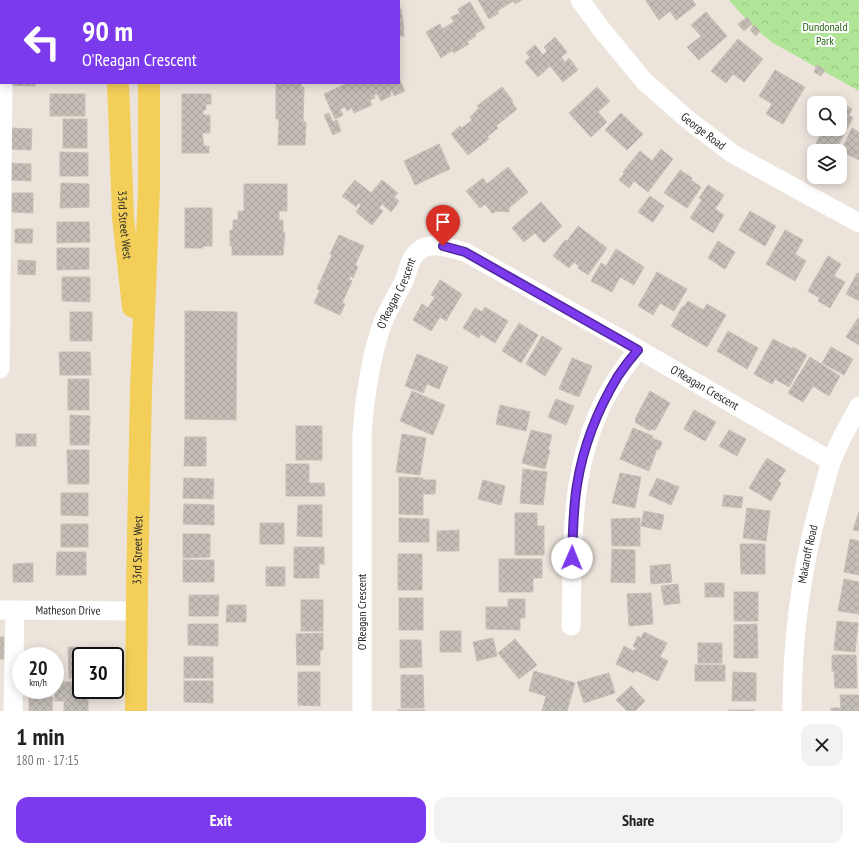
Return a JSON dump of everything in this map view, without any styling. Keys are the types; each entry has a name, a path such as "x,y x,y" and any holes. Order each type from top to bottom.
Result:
{"main road":[{"name":"33rd Street West","path":"118,84 123,217 141,390"},
{"name":"33rd Street West","path":"136,711 141,390 149,188 149,84"}],"street":[{"name":"George Road","path":"580,0 602,30 644,81 687,120 733,154 859,223"},
{"path":"0,369 3,84"},
{"name":"O'Reagan Crescent","path":"362,711 362,433 365,395 372,360 384,322 404,279 410,260 424,248 443,246 465,252 831,461"},
{"path":"571,626 573,520 577,484 584,452 605,398 618,376 638,350"},
{"name":"Makaroff Road","path":"792,711 794,645 802,576 814,523 831,461 859,406"},
{"path":"8,610 13,711"},
{"name":"Matheson Drive","path":"8,610 137,611"}],"green space":[{"name":"Dundonald Park","path":"729,0 859,0 859,91 773,43 752,26"}],"building":[{"path":"478,0 522,0 515,4 513,1 497,11 499,13 489,19"},
{"path":"692,0 696,5 676,20 670,11 659,20 646,1"},
{"path":"470,2 485,28 475,34 476,36 467,42 469,44 454,53 450,48 452,51 441,58 426,32 440,24 442,29 454,22 451,17 460,13 458,9"},
{"path":"400,9 404,28 404,36 400,36"},
{"path":"706,12 727,36 699,60 687,47 701,36 691,25"},
{"path":"747,17 752,24 744,31 738,24"},
{"path":"754,25 760,31 756,36 750,30"},
{"path":"555,37 567,52 561,57 565,62 569,58 578,70 563,82 550,66 538,77 525,62 530,57 526,53 535,45 543,55 547,51 544,47"},
{"path":"738,39 763,59 744,82 733,74 726,83 711,71"},
{"path":"817,65 825,70 821,76 814,72"},
{"path":"775,70 805,87 783,124 766,114 772,104 759,96"},
{"path":"400,80 405,91 394,96 392,91 390,92 391,96 381,101 377,94 374,95 375,98 370,100 372,105 354,113 352,108 347,111 345,107 340,109 343,115 335,119 324,94 346,84 400,84"},
{"path":"35,84 35,86 9,85"},
{"path":"276,84 301,84 301,87 304,87 303,122 306,122 305,145 278,145 279,119 276,119"},
{"path":"502,87 513,101 512,103 517,109 496,126 498,128 487,137 489,139 468,155 451,134 460,126 462,128 472,120 470,117 479,108 477,106"},
{"path":"597,87 610,101 598,112 607,122 591,137 569,113"},
{"path":"50,94 85,94 85,116 50,116"},
{"path":"182,94 211,94 211,104 206,104 206,110 203,110 203,115 210,115 210,133 202,133 204,146 209,146 209,153 182,153"},
{"path":"847,106 852,109 849,115 853,118 847,129"},
{"path":"329,113 333,122 337,120 341,131 333,135 324,115"},
{"path":"621,113 643,134 627,150 605,130"},
{"path":"63,119 87,119 87,148 63,148"},
{"path":"11,128 32,129 31,150 10,149"},
{"path":"852,128 859,132 859,160 847,154 847,144 844,144"},
{"path":"820,136 843,136 839,144 816,143"},
{"path":"439,144 450,169 415,185 404,161"},
{"path":"661,149 673,159 648,192 634,181 629,188 619,180 624,174 623,172 640,151 652,161"},
{"path":"60,152 88,153 88,176 60,176"},
{"path":"11,163 31,164 31,181 11,180"},
{"path":"508,167 528,192 509,208 509,212 497,211 492,213 485,204 480,208 466,191 483,178 487,184"},
{"path":"680,170 692,178 691,180 701,187 687,208 664,193"},
{"path":"355,180 371,193 382,180 398,193 394,197 399,201 391,212 382,204 379,208 383,211 372,225 356,212 361,205 358,203 356,207 342,196"},
{"path":"61,183 89,184 89,207 60,208"},
{"path":"244,184 287,184 287,211 279,211 279,220 283,220 283,232 285,232 283,255 232,255 232,246 230,246 230,230 233,230 233,220 238,220 238,211 244,211"},
{"path":"708,185 724,195 715,209 724,215 713,233 690,218 702,200 699,198"},
{"path":"12,193 33,193 33,213 12,212"},
{"path":"650,196 664,206 653,222 638,212"},
{"path":"541,202 562,226 544,243 535,233 524,242 512,228"},
{"path":"185,208 212,208 212,246 203,246 203,248 185,248"},
{"path":"750,211 776,226 765,246 739,230"},
{"path":"57,222 89,222 90,242 57,243"},
{"path":"578,226 607,248 588,275 578,268 579,266 574,262 569,268 553,256"},
{"path":"15,229 33,229 32,243 15,243"},
{"path":"785,230 803,240 795,254 806,261 795,281 766,264"},
{"path":"339,235 364,246 355,265 358,267 353,278 350,276 349,279 352,281 342,303 345,304 340,315 314,303 320,290 317,289"},
{"path":"718,241 735,252 725,269 708,258"},
{"path":"57,248 89,248 89,269 57,270"},
{"path":"616,249 644,267 634,285 620,277 612,292 591,281 601,263 606,266"},
{"path":"828,256 841,264 834,276 845,282 830,308 818,301 820,298 808,291"},
{"path":"18,260 36,261 35,275 18,274"},
{"path":"657,272 687,289 674,311 660,303 653,315 638,306"},
{"path":"857,273 859,274 859,301 846,294"},
{"path":"62,277 90,277 90,302 62,301"},
{"path":"440,280 462,294 446,321 440,317 431,331 413,320 422,304 428,308 435,297 431,295"},
{"path":"688,301 703,310 707,304 726,315 707,347 671,326 682,307 684,307"},
{"path":"485,307 508,321 495,343 481,334 479,338 463,328 475,308 482,312"},
{"path":"185,311 237,312 236,420 185,419"},
{"path":"70,312 92,312 92,341 70,341"},
{"path":"858,318 859,319 859,345 846,337"},
{"path":"519,323 538,335 521,363 502,351"},
{"path":"728,331 758,348 747,369 717,351"},
{"path":"542,336 562,348 545,376 526,364"},
{"path":"773,339 792,349 793,347 807,355 789,387 775,379 772,384 754,374"},
{"path":"831,347 853,359 844,375 822,363"},
{"path":"59,352 90,352 91,375 60,375"},
{"path":"417,354 448,367 439,389 427,384 423,393 405,386"},
{"path":"810,357 840,376 829,396 813,386 803,402 788,393"},
{"path":"572,358 592,366 579,397 559,389"},
{"path":"68,379 89,379 89,410 68,410"},
{"path":"412,391 445,405 433,435 400,421"},
{"path":"650,391 670,403 655,430 651,429 650,431 635,422 635,419"},
{"path":"556,399 574,406 566,425 548,417"},
{"path":"500,405 530,412 526,431 496,424"},
{"path":"694,410 716,422 705,441 684,429"},
{"path":"70,415 90,416 89,445 70,445"},
{"path":"296,426 322,426 322,460 296,460"},
{"path":"633,428 653,436 652,438 662,442 659,450 657,449 649,471 620,459"},
{"path":"531,430 552,435 545,469 522,463"},
{"path":"729,430 746,439 737,456 719,446"},
{"path":"16,434 36,434 36,446 16,446"},
{"path":"402,434 426,438 420,475 396,472"},
{"path":"185,437 206,437 206,466 184,466"},
{"path":"67,450 89,450 89,484 68,484"},
{"path":"767,458 786,470 778,481 781,483 771,501 749,488"},
{"path":"286,464 309,464 309,483 324,483 325,496 286,496"},
{"path":"523,469 547,472 543,505 520,503"},
{"path":"620,473 641,477 635,508 612,503"},
{"path":"399,477 436,480 435,494 423,494 423,515 399,514"},
{"path":"184,478 214,479 213,499 183,498"},
{"path":"657,478 679,487 671,505 649,495"},
{"path":"483,480 505,486 501,505 478,499"},
{"path":"61,493 88,493 88,516 61,515"},
{"path":"724,495 743,497 741,508 722,506"},
{"path":"184,504 214,505 214,525 183,524"},
{"path":"298,505 322,505 322,537 297,536"},
{"path":"747,508 770,511 766,541 743,538"},
{"path":"644,511 664,515 661,530 641,526"},
{"path":"859,512 859,531 853,530"},
{"path":"515,513 537,513 537,526 544,526 544,555 515,555"},
{"path":"399,518 429,519 429,542 399,542"},
{"path":"640,518 640,546 612,546 611,519"},
{"path":"260,523 284,523 284,544 260,544"},
{"path":"61,524 88,524 88,547 61,547"},
{"path":"459,530 459,551 437,551 437,531"},
{"path":"183,534 210,534 210,557 183,558"},
{"path":"850,539 859,541 859,575 844,572"},
{"path":"740,544 765,544 765,574 741,574"},
{"path":"294,547 324,547 324,564 319,564 319,578 294,578"},
{"path":"612,549 635,550 635,583 611,582"},
{"path":"57,552 86,552 86,575 56,575"},
{"path":"398,554 422,554 422,590 398,590"},
{"path":"499,559 542,559 542,578 533,578 533,592 499,592"},
{"path":"183,560 214,560 214,582 183,582"},
{"path":"33,563 33,582 13,582 13,564"},
{"path":"670,564 672,582 651,584 650,566"},
{"path":"266,567 285,567 285,586 266,586"},
{"path":"844,579 859,582 859,614 838,611"},
{"path":"705,583 724,583 724,597 705,597"},
{"path":"678,584 680,603 664,605 661,586"},
{"path":"734,592 758,592 758,621 734,621"},
{"path":"651,593 653,624 629,626 627,594"},
{"path":"189,595 219,595 218,616 189,616"},
{"path":"399,598 423,598 423,630 399,630"},
{"path":"508,599 525,599 525,618 520,618 520,630 486,629 486,607 508,607"},
{"path":"301,600 323,600 323,631 301,631"},
{"path":"227,605 246,605 246,622 226,622"},
{"path":"837,621 858,623 855,652 834,650"},
{"path":"188,624 218,624 218,646 188,645"},
{"path":"757,624 758,658 734,658 734,625"},
{"path":"440,631 461,631 461,652 440,652"},
{"path":"644,632 667,643 660,657 668,661 658,681 635,670 634,673 616,664 624,646 634,651 636,648 633,646 638,636 641,638"},
{"path":"323,633 323,650 320,650 320,665 297,665 296,634"},
{"path":"0,637 4,637 4,659 0,659"},
{"path":"493,638 497,656 477,661 473,642"},
{"path":"515,639 537,665 519,679 498,653"},
{"path":"400,640 421,640 422,667 400,668"},
{"path":"698,643 722,643 722,663 698,663"},
{"path":"68,647 72,647 72,678 69,678"},
{"path":"832,655 856,655 857,688 835,688 834,671 832,671"},
{"path":"184,657 213,657 213,678 184,678"},
{"path":"695,665 725,665 725,681 695,681"},
{"path":"534,671 575,683 567,711 542,711 546,696 529,691"},
{"path":"298,672 320,672 320,706 298,705"},
{"path":"733,672 756,673 756,701 732,701"},
{"path":"609,673 615,693 584,703 577,682"},
{"path":"401,675 423,675 424,708 401,708"},
{"path":"184,681 213,681 213,703 184,702"},
{"path":"64,682 72,682 72,699 88,699 88,711 64,711 64,701 55,701 55,699 64,699"},
{"path":"631,686 645,701 635,711 627,711 616,700"},
{"path":"840,695 859,695 859,711 831,711 831,708 841,708"},
{"path":"29,699 53,699 52,711 29,711"},
{"path":"425,710 425,711 398,711"},
{"path":"754,710 754,711 729,711"}],"route":[{"path":"443,246 465,252 638,350 618,376 605,398 584,452 577,484 573,520 572,558"}]}
